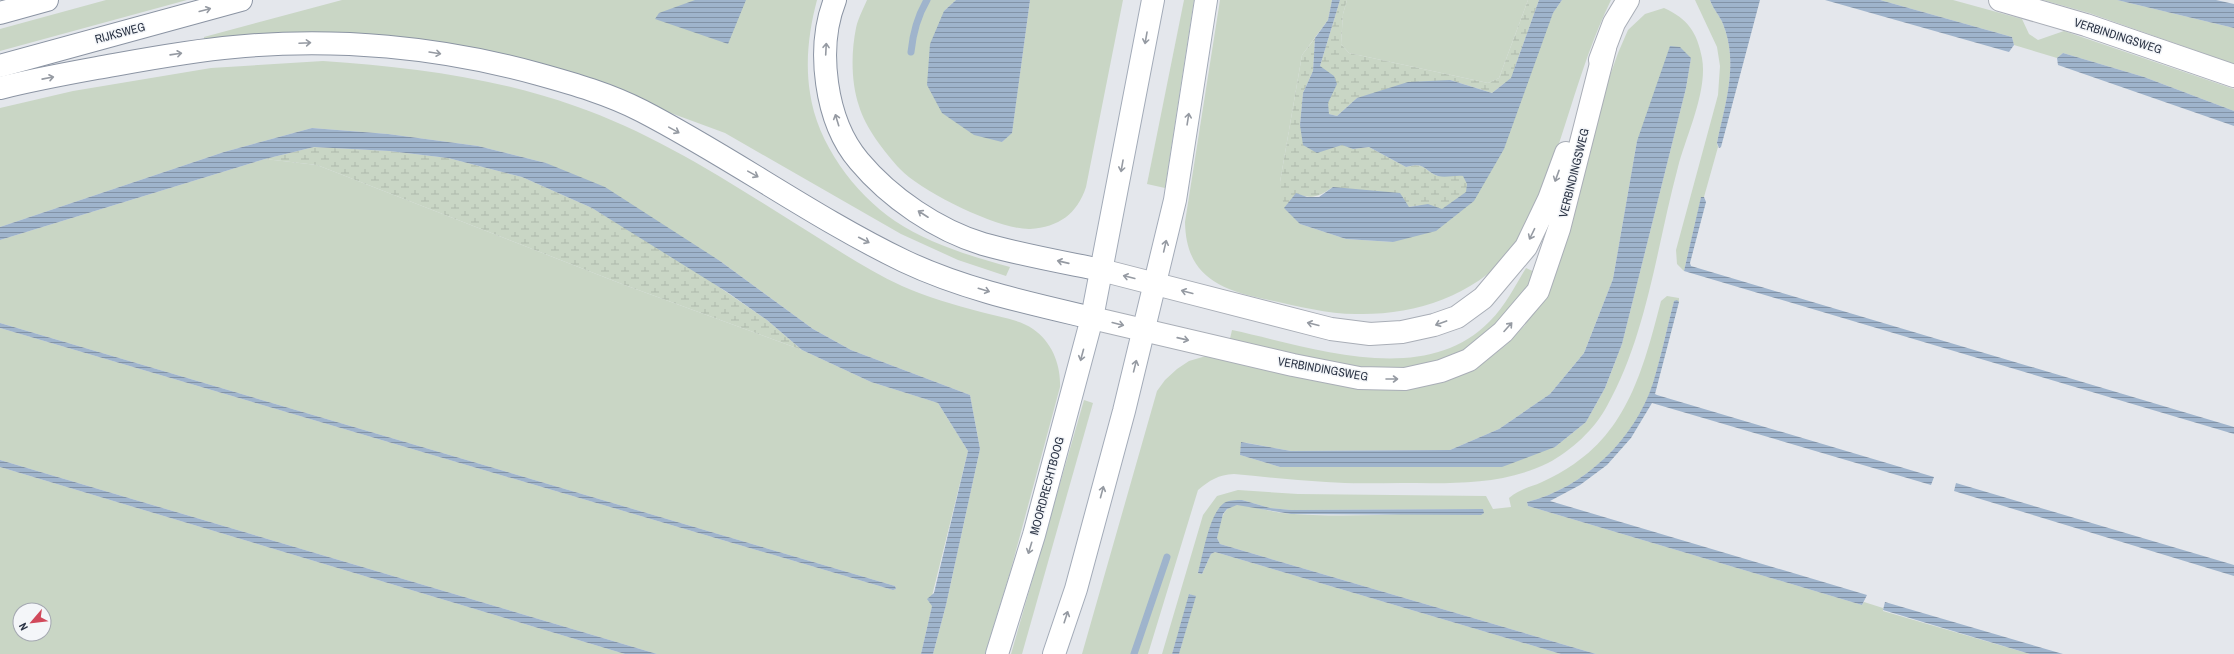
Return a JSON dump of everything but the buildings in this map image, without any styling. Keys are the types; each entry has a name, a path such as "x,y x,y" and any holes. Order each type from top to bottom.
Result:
{"main road":[{"name":"RIJKSWEG","path":"10,64 241,0"},
{"name":"VERBINDINGSWEG","path":"835,0 830,12 825,49 827,88 839,129 858,160 896,197 938,224 983,244 1101,270 1331,329 1370,334 1402,332 1434,325 1457,317 1483,298 1526,247 1549,199 1614,23 1628,0"},
{"name":"MOORDRECHTBOOG","path":"997,654 1034,535 1092,318 1153,0"},
{"path":"1054,654 1076,589 1145,330 1176,200 1206,0"},
{"name":"VERBINDINGSWEG","path":"2000,0 2086,25 2234,76"},
{"path":"0,13 45,1"},
{"name":"VERBINDINGSWEG","path":"5,87 173,54 236,46 312,43 412,49 502,64 586,87 640,110 763,180 845,230 906,262 960,283 1005,297 1293,365 1359,378 1405,379 1442,370 1469,360 1504,332 1538,291 1560,229 1605,48"}],"green space":[{"path":"106,0 187,0 0,51 0,29"},
{"path":"342,0 817,0 812,23 808,58 810,93 820,130 840,165 865,196 880,210 908,229 936,243 1010,267 1006,276 958,260 901,234 725,133 543,66 204,40 204,37"},
{"path":"867,0 956,0 944,11 1002,142 1012,132 1030,0 1123,0 1086,187 1078,205 1072,212 1058,222 1040,228 1016,228 981,217 962,208 925,188 900,169 882,148 871,131 862,114 854,87 854,38 858,21"},
{"path":"1184,0 1194,0 1165,188 1147,184"},
{"path":"1220,0 1332,0 1328,20 1302,55 1280,182 1300,224 1346,239 1393,242 1562,0 1611,0 1599,27 1579,81 1552,164 1531,218 1518,242 1501,262 1481,279 1459,292 1434,302 1409,309 1382,313 1344,314 1310,309 1247,295 1232,290 1208,277 1198,267 1191,255 1187,240 1185,222"},
{"path":"1340,0 1347,0 1343,14 1341,44 1349,53 1488,83 1499,78 1528,0 1539,0 1511,78 1492,93 1450,80 1357,98 1337,116 1329,114 1320,66"},
{"path":"1347,0 1528,0 1499,78 1488,83 1349,53 1341,44 1343,14"},
{"path":"1695,0 1710,0 1722,21 1728,39 1730,69 1727,99 1717,143 1718,147 1704,197 1701,198 1684,271 1677,264 1676,250 1718,95 1720,66 1717,47"},
{"path":"1880,0 1953,0 2022,19 2029,34 2038,40 2064,31 2234,89 2234,111 2144,77 2063,53 2057,58 2014,45 2012,37"},
{"path":"2043,0 2117,0 2234,28 2234,64 2089,13"},
{"path":"1664,8 1679,17 1690,27 1697,41 1702,58 1702,85 1678,167 1650,289 1632,350 1621,379 1602,415 1582,439 1548,463 1512,476 1476,482 1345,483 1234,474 1214,479 1206,483 1198,490 1148,654 1082,654 1157,391 1165,380 1189,361 1206,356 1226,357 1334,382 1467,371 1486,361 1507,344 1525,325 1547,293 1559,265 1602,98 1628,30 1645,14","holes":["1691,58 1686,88 1622,344 1605,388 1586,422 1555,447 1280,467 1240,455 1242,442 1291,451 1450,450 1499,429 1550,394 1584,353 1613,279 1637,141"]},
{"path":"1315,38 1313,71 1303,93 1300,125 1353,149 1369,147 1406,167 1413,165 1421,166 1433,174 1441,177 1464,176 1467,184 1466,192 1442,209 1428,204 1409,207 1333,187 1319,195 1312,197 1296,194 1284,208 1280,182 1302,55"},
{"path":"323,61 419,70 482,81 544,96 604,117 660,143 714,173 846,256 902,286 941,300 1021,323 1040,334 1050,347 1057,362 1060,387 1011,569 985,654 933,654 946,605 980,449 970,395 851,350 813,329 720,261 546,163 478,146 388,134 312,128 224,152 0,227 0,108 73,91 211,68"},
{"path":"314,147 389,151 448,158 522,177 592,208 690,267 767,320 802,350 622,284 317,165 265,159"},
{"path":"265,159 317,165 622,284 802,350 871,382 938,403 968,451 932,596 932,606 921,654 657,654 0,460 0,328 893,590 896,589 895,586 0,323 0,240"},
{"path":"1526,268 1537,273 1531,288 1497,330 1450,359 1411,369 1368,371 1229,343 1232,330 1331,353 1366,357 1400,358 1433,353 1463,342 1490,321 1505,302"},
{"path":"1667,296 1679,298 1679,302 1674,301 1653,384 1645,404 1634,424 1605,458 1587,473 1548,495 1527,502 1528,506 1862,605 1864,602 1883,608 1883,611 2030,654 1596,654 1220,544 1217,538 1221,520 1225,511 1232,506 1237,505 1282,513 1307,515 1383,515 1483,509 1291,510 1270,508 1242,500 1216,514 1198,573 1202,574 1211,554 1215,552 1561,654 1179,654 1195,597 1190,594 1172,654 1162,654 1203,515 1217,496 1238,490 1298,494 1486,496 1493,509 1511,507 1509,498 1517,492 1546,480 1570,467 1593,449 1609,431 1622,412 1632,391 1649,347 1661,301"},
{"path":"1084,400 1093,403 1022,654 1011,654"},
{"path":"0,467 625,654 0,654"}],"water":[{"path":"695,0 746,0 728,44 655,19 659,13"},
{"path":"956,0 1030,0 1012,133 1002,142 974,135 942,113 927,85 930,44 944,11"},
{"path":"1332,0 1340,0 1320,66 1334,76 1337,84 1328,103 1329,114 1337,116 1357,98 1408,82 1450,80 1492,93 1511,78 1539,0 1562,0 1553,13 1504,149 1474,201 1436,231 1393,242 1346,239 1300,224 1284,208 1296,193 1307,197 1319,197 1333,187 1400,193 1409,207 1428,204 1442,209 1466,192 1467,184 1463,176 1441,177 1433,174 1421,166 1413,165 1406,167 1369,147 1353,149 1342,145 1317,153 1303,145 1300,125 1303,93 1313,71 1315,38 1328,20"},
{"path":"1710,0 1760,0 1721,147 1719,148 1717,143 1727,99 1730,54 1728,39 1723,24"},
{"path":"1825,0 1880,0 2012,37 2014,45 2009,52"},
{"path":"2117,0 2216,0 2234,4 2234,28"},
{"path":"1670,46 1680,47 1691,58 1686,88 1622,344 1605,388 1586,422 1555,447 1502,467 1280,467 1240,455 1241,442 1291,451 1450,450 1499,429 1550,394 1584,353 1613,279 1637,141"},
{"path":"2063,53 2144,77 2234,111 2234,126 2058,65 2057,58"},
{"path":"312,128 388,134 478,146 546,163 605,187 720,261 813,329 851,350 970,395 980,449 946,605 933,654 921,654 932,606 927,599 934,593 968,451 938,403 871,382 802,350 767,320 727,292 592,208 522,177 448,158 389,151 314,147 265,159 0,240 0,227 224,152"},
{"path":"1701,197 1704,197 1706,202 1690,263 1691,266 2234,427 2234,434 1684,271"},
{"path":"1677,300 1679,302 1655,394 1934,477 1931,485 1652,403 1631,438 1607,465 1580,485 1550,501 1867,595 1862,605 1528,506 1527,502 1548,495 1587,473 1605,458 1620,442 1634,423 1645,404 1653,383 1674,301"},
{"path":"0,323 895,586 896,589 893,590 0,328"},
{"path":"0,460 657,654 625,654 0,467"},
{"path":"1956,483 2234,565 2234,576 1954,491"},
{"path":"1233,500 1242,500 1270,508 1291,510 1483,509 1484,513 1481,515 1291,514 1237,505 1227,509 1223,514 1217,538 1220,544 1596,654 1561,654 1215,552 1211,554 1202,574 1198,573 1204,546 1214,516 1224,503"},
{"path":"1189,594 1196,596 1179,654 1172,654"},
{"path":"1885,602 2063,654 2030,654 1883,610"}],"waterway":[{"path":"911,52 916,25 927,0"},
{"path":"1134,654 1167,557"}]}
